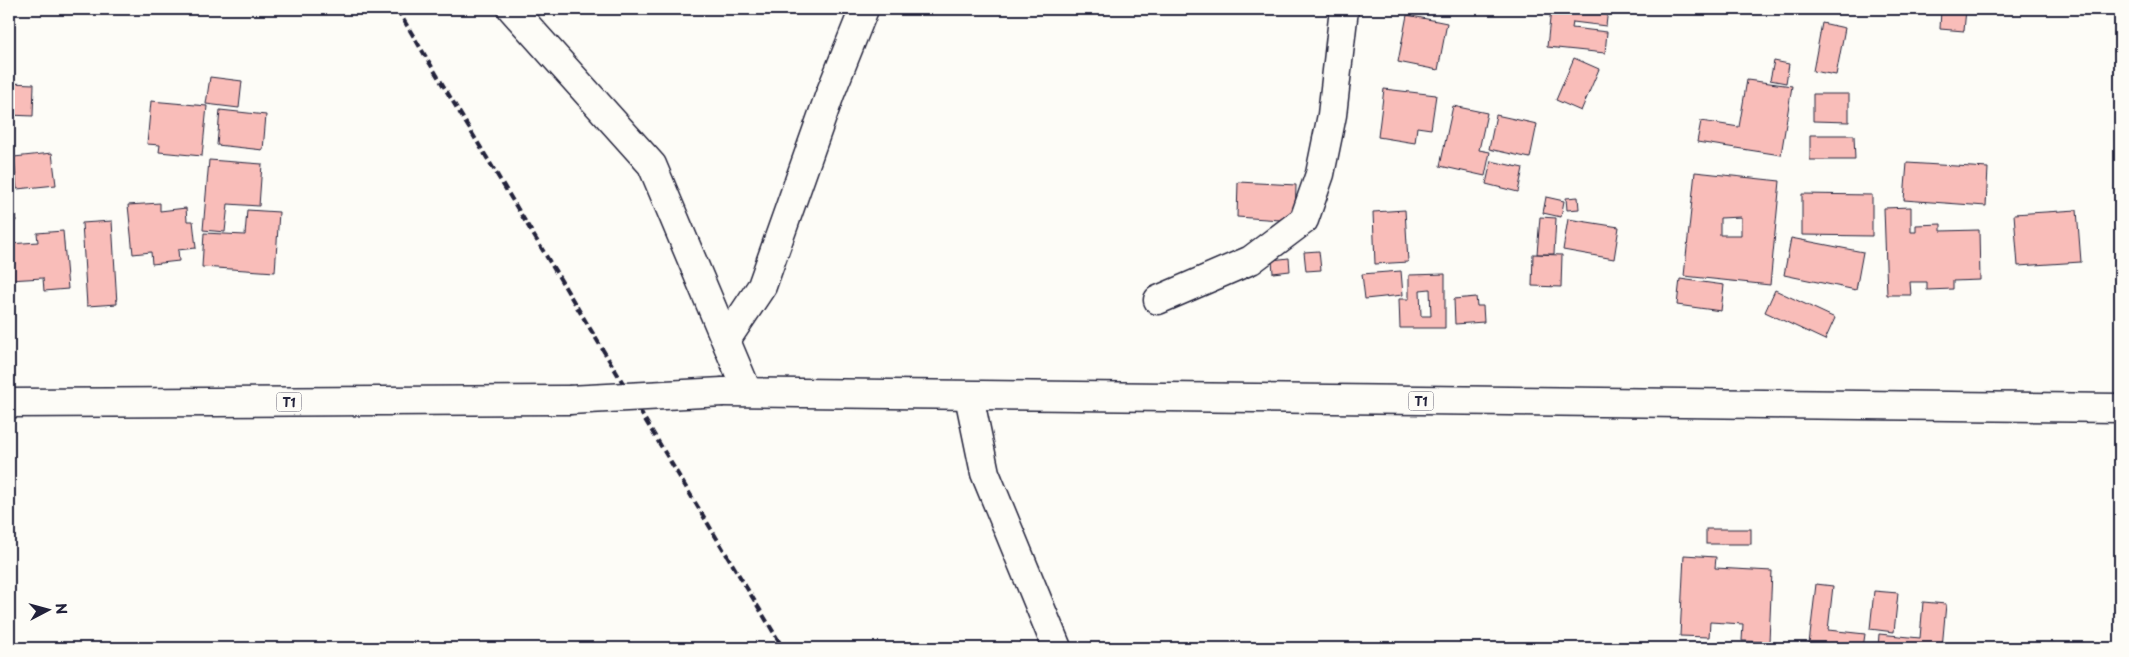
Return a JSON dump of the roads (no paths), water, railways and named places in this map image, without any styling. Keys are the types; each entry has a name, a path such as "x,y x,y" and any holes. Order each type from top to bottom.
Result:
{"main road":[{"path":"512,9 652,165 726,340 735,392"},
{"path":"726,340 762,286 830,94 864,9"},
{"path":"1158,300 1251,260 1304,220 1320,174 1332,115 1344,9"},
{"name":"T1","path":"9,403 569,400 735,392 2120,408"},
{"path":"969,396 985,473 1057,648"}],"railway":[{"path":"397,9 783,648"}]}
